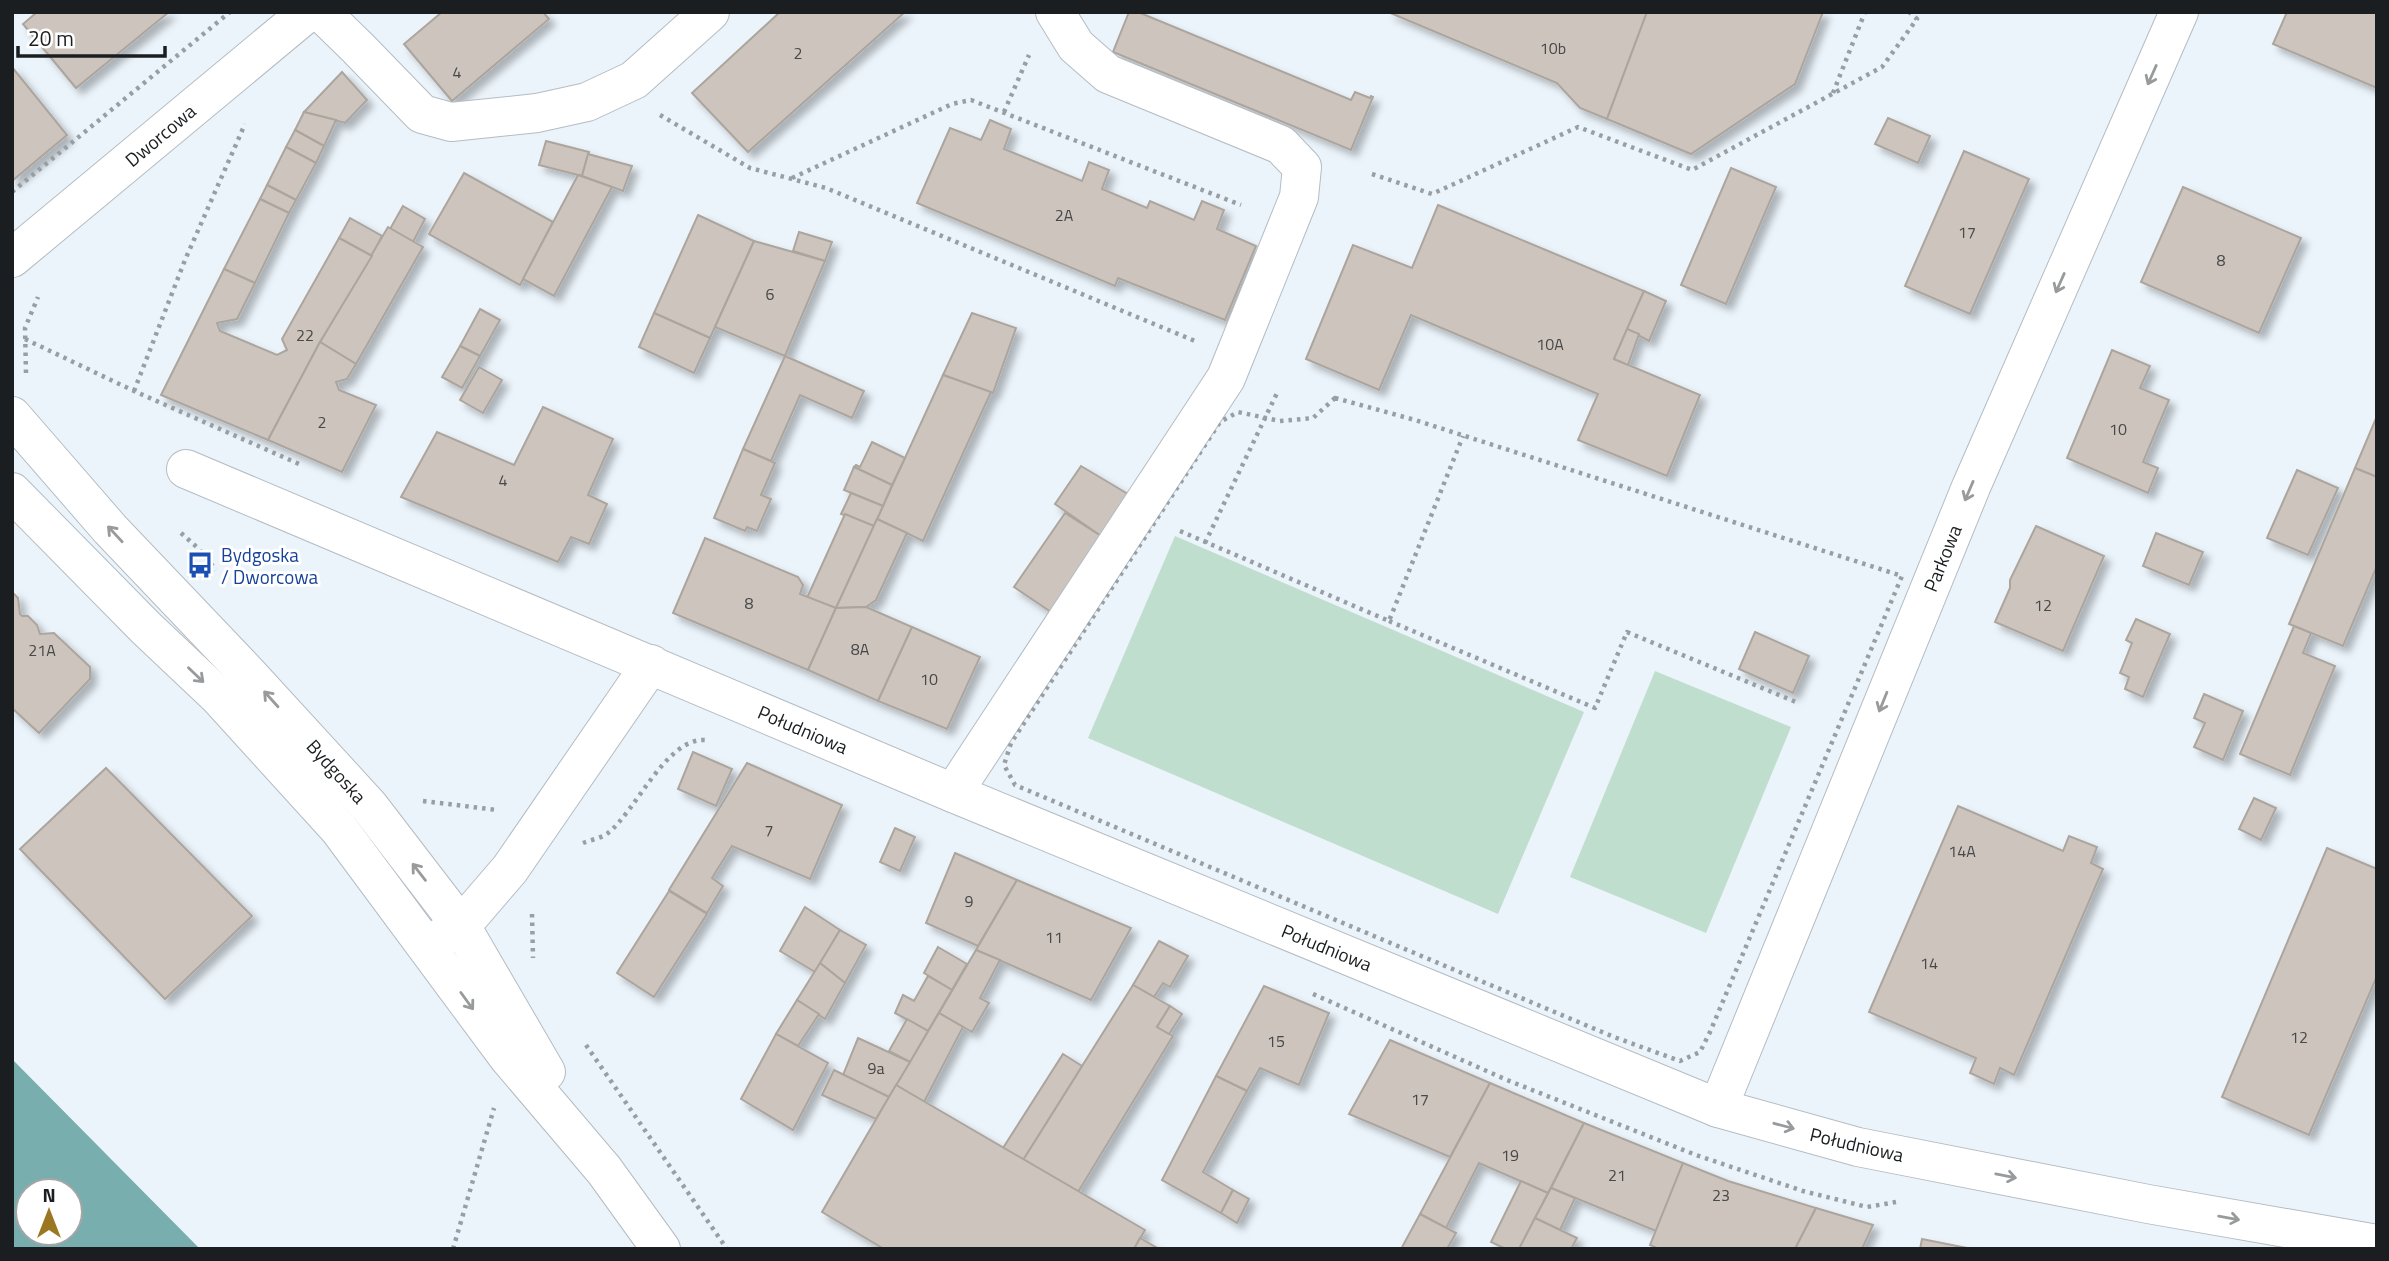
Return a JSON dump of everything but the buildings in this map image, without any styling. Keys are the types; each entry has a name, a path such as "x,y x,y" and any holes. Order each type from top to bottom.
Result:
{"street":[{"name":"Dworcowa","path":"12,258 308,12"},
{"path":"321,12 422,114 451,122 537,113 587,102 634,80 710,12"},
{"path":"953,793 1226,378 1299,197 1302,167 1281,145 1108,74 1076,46 1055,12"},
{"name":"Parkowa","path":"1718,1108 1971,487 2179,12"},
{"name":"Bydgoska","path":"12,416 110,529 369,806 461,926 604,1170"},
{"name":"Południowa","path":"186,469 953,793 1718,1108 1858,1147 2135,1202 2377,1244"},
{"name":"Bydgoska","path":"12,492 219,698 339,829 508,1057 604,1170 661,1249"},
{"path":"427,946 461,926 510,869 651,664"}],"path":[{"path":"12,192 230,12"},
{"path":"1833,93 1865,12"},
{"path":"1373,174 1432,194 1578,127 1692,170 1882,67 1917,19 1909,12"},
{"path":"1004,112 1031,51"},
{"path":"791,178 951,104 971,100 1241,205"},
{"path":"655,111 750,168 826,188 1217,351 1233,363"},
{"path":"134,391 185,260 245,124"},
{"path":"1205,543 1278,391"},
{"path":"1335,398 1463,436 1902,576 1710,1032 1700,1052 1680,1061 1601,1032 1015,785 1004,765 1011,743 1220,422 1238,412 1280,421 1313,418 1335,398"},
{"path":"1389,621 1463,436"},
{"path":"1180,531 1595,708 1627,632 1796,702"},
{"path":"453,1249 495,1104"}],"green space":[{"path":"1175,536 1584,712 1498,914 1088,738"},
{"path":"1655,671 1791,727 1706,933 1570,877"}],"water":[{"path":"12,1059 200,1249 12,1249"}],"place":[{"name":"Bydgoska / Dworcowa","path":"200,565"}]}
